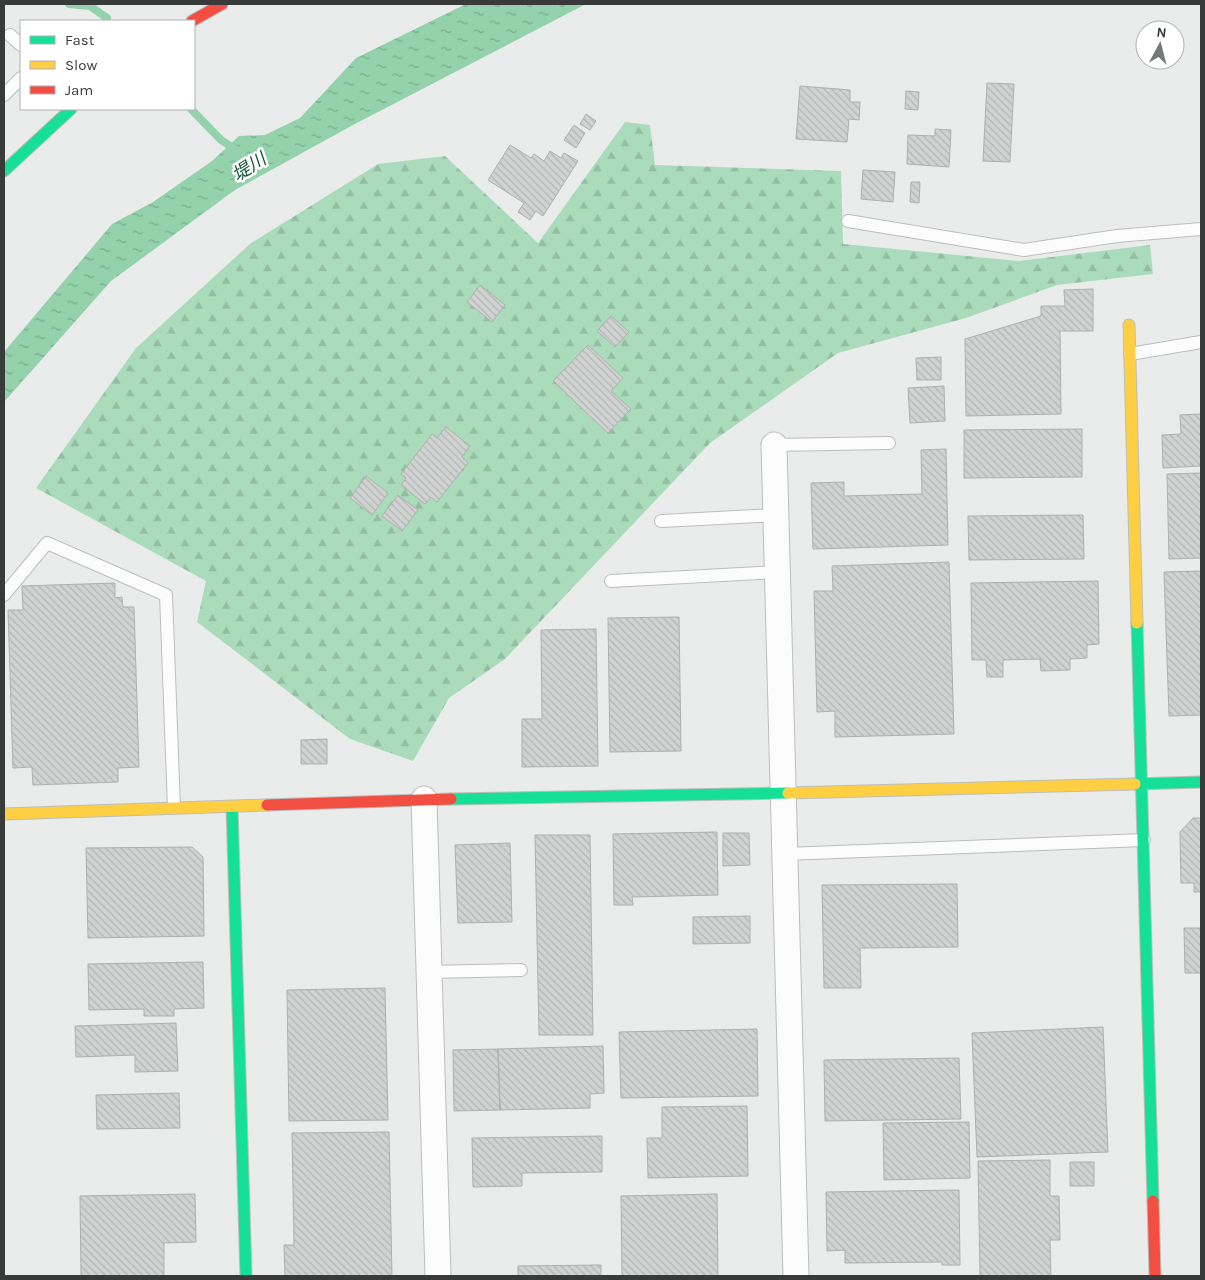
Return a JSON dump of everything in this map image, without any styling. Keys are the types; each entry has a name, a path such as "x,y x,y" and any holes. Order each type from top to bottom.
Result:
{"street":[{"path":"194,20 222,4"},
{"path":"4,171 70,110"},
{"path":"1129,324 1155,1276"},
{"path":"774,445 796,1276"},
{"path":"4,814 424,799 783,793 1201,782"},
{"path":"424,799 438,1276"},
{"path":"232,807 246,1276"}],"lane":[{"path":"10,35 20,44"},
{"path":"4,95 20,79"},
{"path":"848,221 1024,250 1118,236 1201,229"},
{"path":"1130,354 1201,342"},
{"path":"774,445 889,443"},
{"path":"661,521 776,515"},
{"path":"4,594 47,543 166,595 174,808"},
{"path":"611,581 778,572"},
{"path":"785,854 1144,840"},
{"path":"429,972 522,970"}],"green space":[{"path":"625,122 650,125 655,165 841,171 843,244 1019,261 1150,245 1153,274 1057,285 966,318 838,353 710,443 505,659 449,698 413,761 350,739 197,622 206,581 36,488 136,348 251,243 378,164 445,156 538,243"}],"water":[{"name":"堤川","path":"466,4 586,4 353,125 235,190 111,281 4,402 4,352 112,224 153,202 212,161 239,136 265,135 300,118 356,58"}],"building":[{"path":"987,83 1014,84 1010,162 983,161"},
{"path":"800,86 850,90 850,102 860,102 859,120 849,119 847,142 796,139"},
{"path":"906,91 919,92 918,110 905,109"},
{"path":"586,114 596,121 590,130 580,124"},
{"path":"574,125 585,133 576,148 564,140"},
{"path":"935,129 951,130 949,167 907,164 908,135 935,136"},
{"path":"510,145 531,158 534,154 544,161 550,151 561,158 564,153 578,161 543,216 536,211 530,220 518,212 524,203 488,180"},
{"path":"863,170 895,172 893,202 861,199"},
{"path":"911,182 920,182 919,203 910,202"},
{"path":"480,285 505,305 492,322 467,302"},
{"path":"1093,289 1093,331 1060,331 1061,414 966,416 965,339 1041,316 1041,306 1065,306 1064,290"},
{"path":"611,316 629,332 615,347 597,331"},
{"path":"588,345 623,378 611,391 631,409 608,433 553,381"},
{"path":"941,357 941,380 917,380 916,358"},
{"path":"944,386 945,421 910,423 908,388"},
{"path":"1201,414 1201,466 1163,468 1162,435 1181,434 1180,415"},
{"path":"446,427 470,446 462,457 468,463 437,502 431,497 425,504 401,485 406,478 401,474 432,434 437,438"},
{"path":"1082,429 1082,477 964,478 964,430"},
{"path":"946,449 948,545 813,549 811,483 844,482 844,496 922,494 921,450"},
{"path":"1201,473 1201,558 1169,559 1167,474"},
{"path":"366,476 388,493 372,515 350,498"},
{"path":"398,495 418,510 402,531 382,516"},
{"path":"1083,515 1084,559 969,560 968,516"},
{"path":"949,562 954,734 835,737 835,711 817,712 814,591 833,591 832,566"},
{"path":"1201,571 1201,715 1169,716 1164,572"},
{"path":"1098,581 1099,644 1087,645 1087,658 1070,659 1070,670 1041,671 1040,659 1003,660 1003,677 987,677 986,660 972,660 971,583"},
{"path":"115,583 115,598 122,597 123,607 134,607 139,767 118,768 118,782 33,785 32,767 13,768 8,610 23,610 22,586"},
{"path":"679,617 681,751 610,752 608,618"},
{"path":"596,629 598,766 522,767 522,719 542,719 541,630"},
{"path":"327,739 327,764 301,764 301,740"},
{"path":"1193,818 1201,818 1201,892 1194,892 1194,883 1181,883 1180,832"},
{"path":"717,832 718,895 632,897 633,905 614,905 613,834"},
{"path":"723,833 749,833 750,865 723,866"},
{"path":"535,835 590,835 593,1035 539,1035"},
{"path":"510,843 512,922 458,923 455,845"},
{"path":"192,847 203,857 204,936 88,938 86,848"},
{"path":"957,884 958,947 860,948 861,988 824,988 822,885"},
{"path":"750,916 750,943 693,944 693,917"},
{"path":"1184,928 1201,928 1201,973 1185,973"},
{"path":"203,962 204,1008 174,1009 174,1016 144,1016 144,1009 89,1010 88,964"},
{"path":"385,988 388,1120 289,1121 287,990"},
{"path":"176,1023 178,1071 135,1072 135,1055 76,1057 75,1026"},
{"path":"1103,1027 1108,1152 977,1157 972,1033"},
{"path":"757,1029 758,1096 621,1098 619,1032"},
{"path":"603,1046 604,1093 590,1094 590,1108 500,1110 498,1049"},
{"path":"498,1049 500,1110 454,1111 453,1050"},
{"path":"959,1058 961,1119 825,1121 824,1060"},
{"path":"179,1093 180,1128 97,1129 96,1095"},
{"path":"747,1106 748,1176 648,1178 647,1138 662,1138 662,1107"},
{"path":"969,1122 970,1178 884,1180 883,1123"},
{"path":"389,1132 392,1276 285,1276 284,1245 294,1245 292,1133"},
{"path":"602,1136 602,1172 522,1173 522,1186 473,1187 472,1138"},
{"path":"1050,1160 1050,1196 1059,1196 1060,1240 1050,1240 1051,1276 980,1276 978,1161"},
{"path":"1070,1162 1094,1162 1094,1186 1070,1186"},
{"path":"959,1190 960,1265 942,1265 942,1262 845,1263 845,1250 827,1251 826,1192"},
{"path":"195,1194 196,1242 164,1243 164,1276 81,1276 80,1196"},
{"path":"717,1194 718,1276 622,1276 621,1196"},
{"path":"601,1265 601,1276 518,1276 518,1266"}],"waterway":[{"path":"69,4 90,6 107,18"},
{"name":"堤川","path":"192,110 221,140 238,151"}],"traffic: fast":[{"path":"4,171 70,110"},
{"path":"1137,623 1153,1201"},
{"path":"1135,784 1201,782"},
{"path":"451,799 788,793"},
{"path":"232,807 246,1276"}],"traffic: slow":[{"path":"1129,325 1137,623"},
{"path":"788,793 1135,784"},
{"path":"4,814 267,805"}],"traffic: jam":[{"path":"194,20 222,4"},
{"path":"267,805 451,799"},
{"path":"1153,1201 1155,1276"}]}
